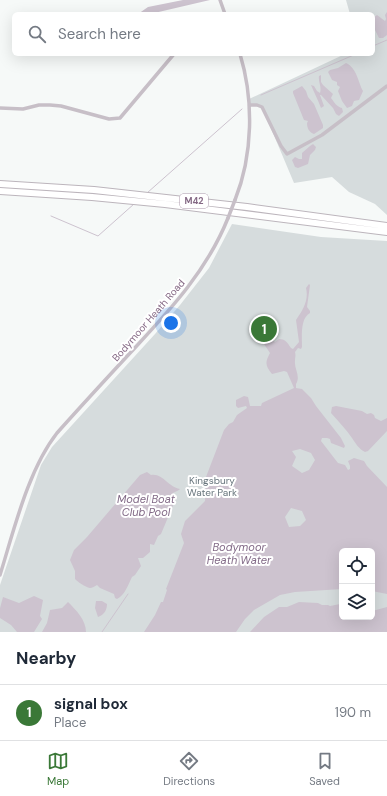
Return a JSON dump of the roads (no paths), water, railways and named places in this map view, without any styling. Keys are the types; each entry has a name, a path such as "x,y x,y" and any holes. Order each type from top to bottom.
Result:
{"highway":[{"name":"M42","path":"0,184 102,190 247,207 387,226"},
{"name":"M42","path":"0,191 31,192 165,204 387,232"}],"street":[{"path":"220,0 224,12"},
{"path":"0,108 23,109 39,105 50,105 61,106 109,119 120,118 172,56"},
{"name":"Bodymoor Heath Road","path":"0,575 40,457 67,422 181,297 205,263 222,233 242,180 248,149 249,105 240,56"},
{"path":"249,105 257,105 262,107 281,146 288,154 322,135 387,86"}],"water":[{"path":"183,0 210,0 159,12 141,12 148,7"},
{"path":"387,12 387,35 383,38 379,38 375,30 375,16 377,15 385,21 385,15"},
{"path":"346,63 353,68 363,91 359,100 354,101 352,106 347,108 338,91 340,87 337,85 337,82 332,80 328,72"},
{"path":"321,75 321,82 333,94 331,98 342,108 343,112 339,116 320,95 324,106 321,108 311,85 314,86 320,93 321,89 319,76"},
{"path":"302,86 314,104 323,125 323,128 314,134 309,130 307,125 308,121 304,120 293,93 293,91"},
{"path":"313,144 316,147 310,155 308,164 298,168 295,167 292,160 295,157 302,159 302,153"},
{"name":"Bodymoor Heath Water","path":"309,284 307,307 310,313 307,315 303,323 302,347 301,349 298,348 295,352 295,364 298,375 296,388 302,389 311,398 341,438 345,446 344,448 331,443 330,439 327,438 322,438 321,441 338,463 345,465 348,470 350,469 350,466 348,461 354,458 364,461 387,487 387,594 375,592 375,548 339,548 339,589 295,592 280,595 254,610 245,619 236,632 144,632 161,602 163,602 166,589 184,543 181,534 185,521 205,501 206,477 224,430 233,422 237,415 247,408 246,406 238,408 236,406 236,400 244,396 248,397 250,406 261,406 262,403 294,388 287,372 284,371 272,374 268,369 267,359 270,353 264,344 264,341 268,338 275,342 279,339 283,340 286,341 293,349 299,342 296,320 303,309 307,292 306,288","holes":["300,449 311,453 315,460 309,470 302,473 292,466 296,457 292,451","291,508 302,511 306,520 300,526 289,527 285,517"]},
{"path":"336,406 362,411 367,414 371,413 375,418 381,421 387,418 387,431 368,451 365,452 358,446 331,413 332,407"},
{"name":"Model Boat Club Pool","path":"147,472 151,475 159,476 172,486 180,489 173,493 173,495 177,496 161,534 158,536 154,545 150,544 150,552 143,558 138,558 141,566 132,577 124,592 117,599 115,598 114,594 100,588 97,585 90,588 84,586 76,580 75,571 70,560 74,550 140,475"},
{"path":"34,596 43,600 40,616 42,619 34,632 17,632 11,625 0,618 0,608 3,597 19,603"},
{"path":"96,601 102,601 107,604 105,612 98,617 95,608"},
{"path":"68,602 82,619 86,632 42,632 47,623 50,610 62,608"},
{"path":"299,602 318,603 330,606 339,604 339,620 375,620 375,610 387,607 387,632 250,632 264,617 279,607 287,607"}],"waterway":[{"path":"375,45 387,40"},
{"path":"261,95 351,56"},
{"path":"147,193 242,109"},
{"path":"51,216 98,236 134,204"},
{"path":"102,632 128,594"}],"place":[{"name":"signal box","path":"264,329"}],"park label":[{"name":"Kingsbury Water Park","path":"212,486"}]}
